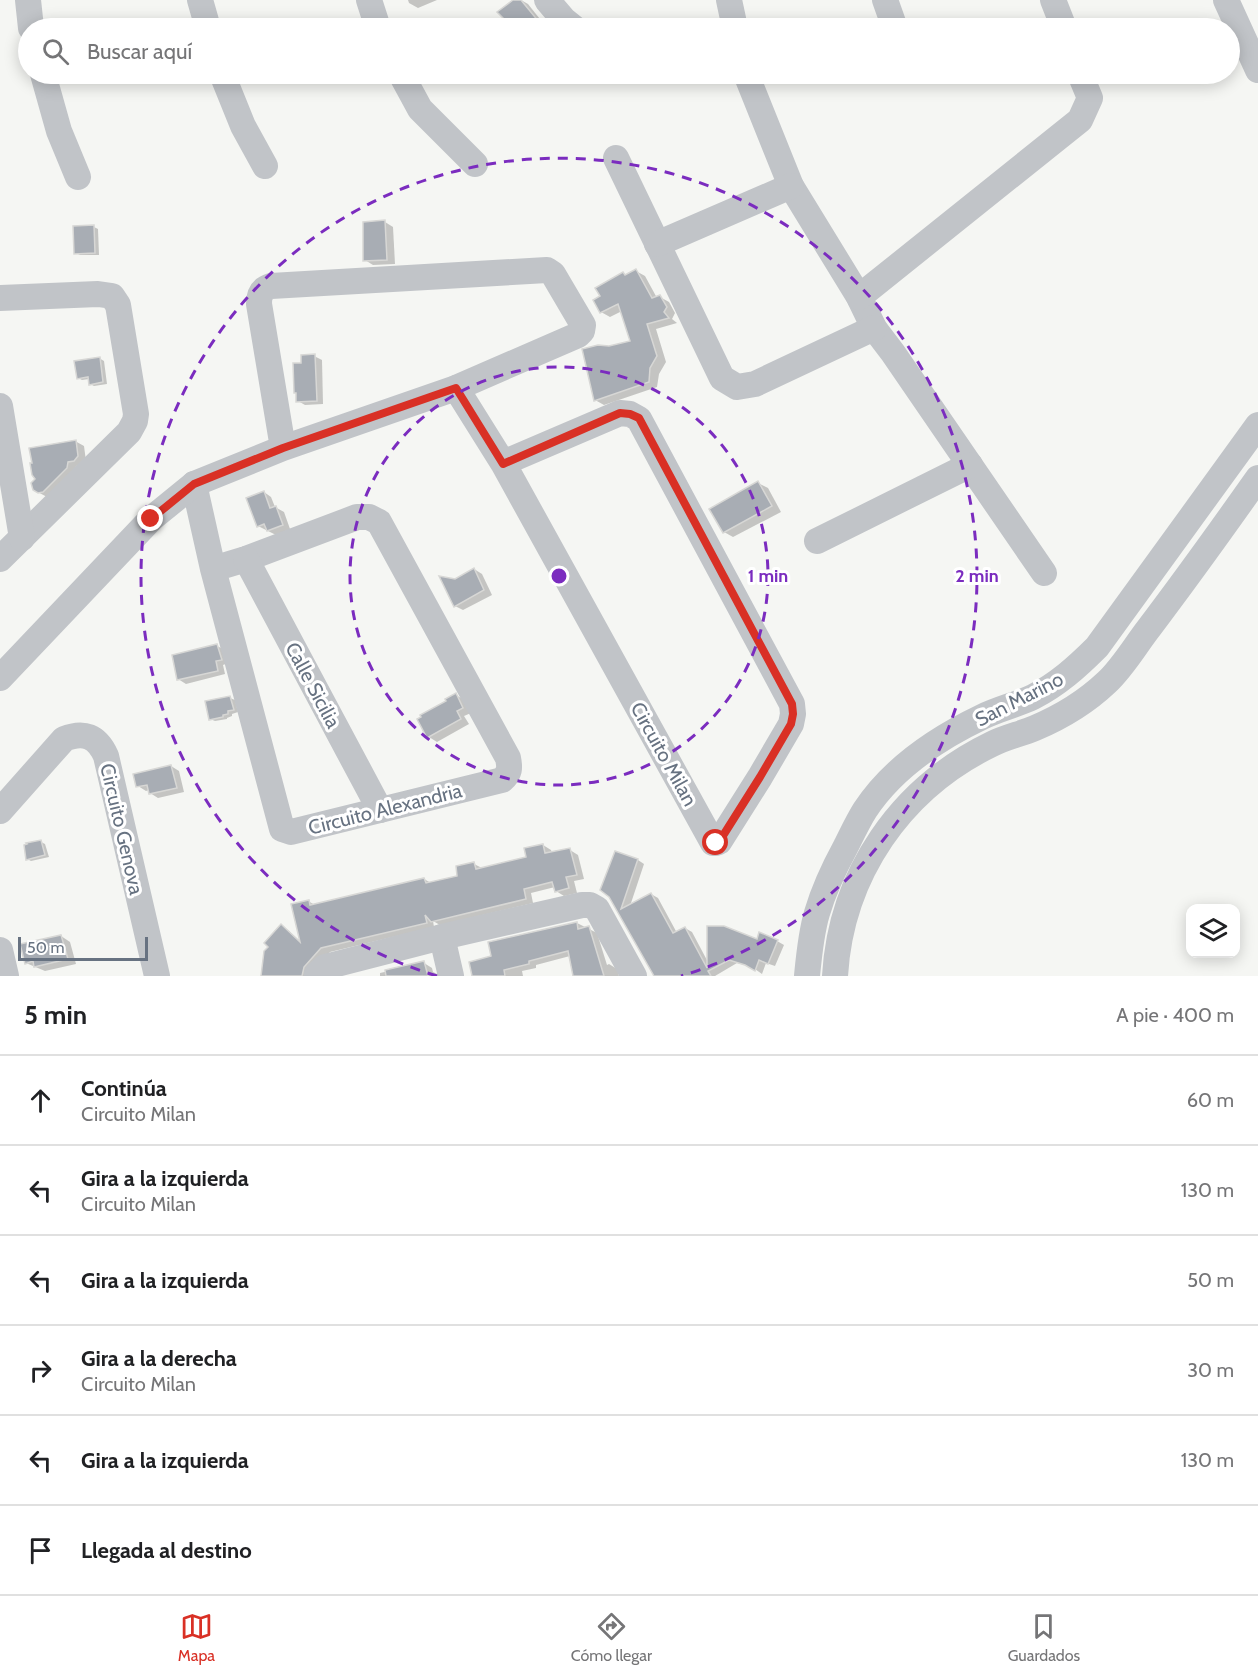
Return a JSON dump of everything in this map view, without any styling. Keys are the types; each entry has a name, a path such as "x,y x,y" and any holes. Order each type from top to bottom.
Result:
{"street":[{"path":"28,0 30,18"},
{"path":"200,0 205,18"},
{"path":"369,0 375,18"},
{"path":"547,0 562,18"},
{"path":"729,0 733,18"},
{"path":"885,0 891,18"},
{"path":"1053,0 1060,18"},
{"path":"1226,0 1234,18"},
{"path":"1240,31 1258,70"},
{"path":"46,84 59,131 78,177"},
{"path":"226,84 243,126 265,166"},
{"path":"406,84 420,109 475,164"},
{"path":"750,84 791,186 859,297 874,328 1044,573"},
{"path":"859,297 1080,120 1090,98 1084,84"},
{"path":"616,158 722,378 737,387 754,384 874,328"},
{"path":"657,244 791,186"},
{"path":"0,678 151,519 194,484 283,448 456,388 578,335 583,326 553,274 547,270 271,286 262,291 259,304 283,448"},
{"path":"0,298 98,294 112,296 118,305 135,407 135,422 129,432 0,559"},
{"name":"Circuito Milan","path":"456,388 503,464 713,843 719,842 791,724 792,704 639,418 620,413 503,464"},
{"path":"0,406 22,538"},
{"name":"San Marino","path":"807,976 810,945 817,914 831,874 865,811 880,791 904,768 942,739 982,717 1032,697 1074,671 1097,647 1258,425"},
{"path":"817,541 970,465"},
{"name":"San Marino","path":"835,976 838,942 844,916 864,866 896,819 930,784 967,757 996,742 1036,728 1064,714 1088,699 1109,680 1177,591 1258,478"},
{"name":"Circuito Alexandria","path":"194,484 213,569 282,829 291,832 502,780 508,775 510,767 508,758 379,522 369,517 357,517 246,559"},
{"path":"213,569 246,559"},
{"name":"Calle Sicilia","path":"246,559 380,810"},
{"name":"Circuito Genova","path":"0,812 64,739 75,735 86,736 102,746 157,976"},
{"path":"317,976 325,967 582,905 590,905 597,909 634,976"},
{"path":"442,937 451,976"},
{"path":"0,950 6,976"}],"building":[{"path":"513,0 521,0 536,18 503,18 497,12"},
{"path":"385,220 387,260 363,261 363,222"},
{"path":"94,225 95,253 74,254 73,226"},
{"path":"636,269 652,298 660,295 667,307 664,312 669,318 647,324 657,356 650,368 649,382 594,401 582,349 630,341 618,304 600,313 593,300 600,296 595,288 623,272 625,275"},
{"path":"315,354 317,401 296,402 293,363 301,363 301,355"},
{"path":"100,357 103,382 89,385 88,377 77,379 74,361"},
{"path":"76,440 78,456 74,461 68,462 67,468 43,492 38,493 33,490 31,483 35,479 32,475 29,448"},
{"path":"758,481 772,506 723,533 709,509"},
{"path":"264,491 270,508 276,506 283,525 267,531 264,524 257,527 246,498"},
{"path":"474,568 484,590 454,607 439,576 455,579"},
{"path":"217,644 222,660 216,661 218,671 177,680 172,655"},
{"path":"456,693 463,708 457,711 461,719 427,738 417,719"},
{"path":"230,696 234,710 228,711 228,714 223,717 209,720 205,701"},
{"path":"171,765 177,788 149,794 147,785 136,787 133,774"},
{"path":"41,840 45,855 26,860 24,845"},
{"path":"543,844 545,853 570,848 577,875 566,877 569,888 555,892 552,882 524,889 526,899 431,922 425,915 427,923 321,948 304,967 302,976 261,976 264,951 268,947 264,943 281,924 300,942 291,904 309,900 310,905 424,878 426,883 457,876 456,866 474,862 476,869 526,857 524,848"},
{"path":"615,851 638,859 621,909 651,893 673,933 685,927 707,968 707,926 724,926 757,939 759,932 778,940 768,964 759,960 755,971 729,960 708,971 711,976 654,976 609,897 600,890"},
{"path":"577,922 578,929 589,926 604,976 573,976 568,951 504,970 505,976 472,976 469,962 491,956 488,942"},
{"path":"61,935 68,959 34,967 33,961 25,964 20,944"},
{"path":"424,961 428,976 386,976 385,970"}],"route":[{"path":"151,519 194,484 283,448 456,388 503,464 620,413 639,418 792,704 791,724 760,777 719,842 716,843"}]}
